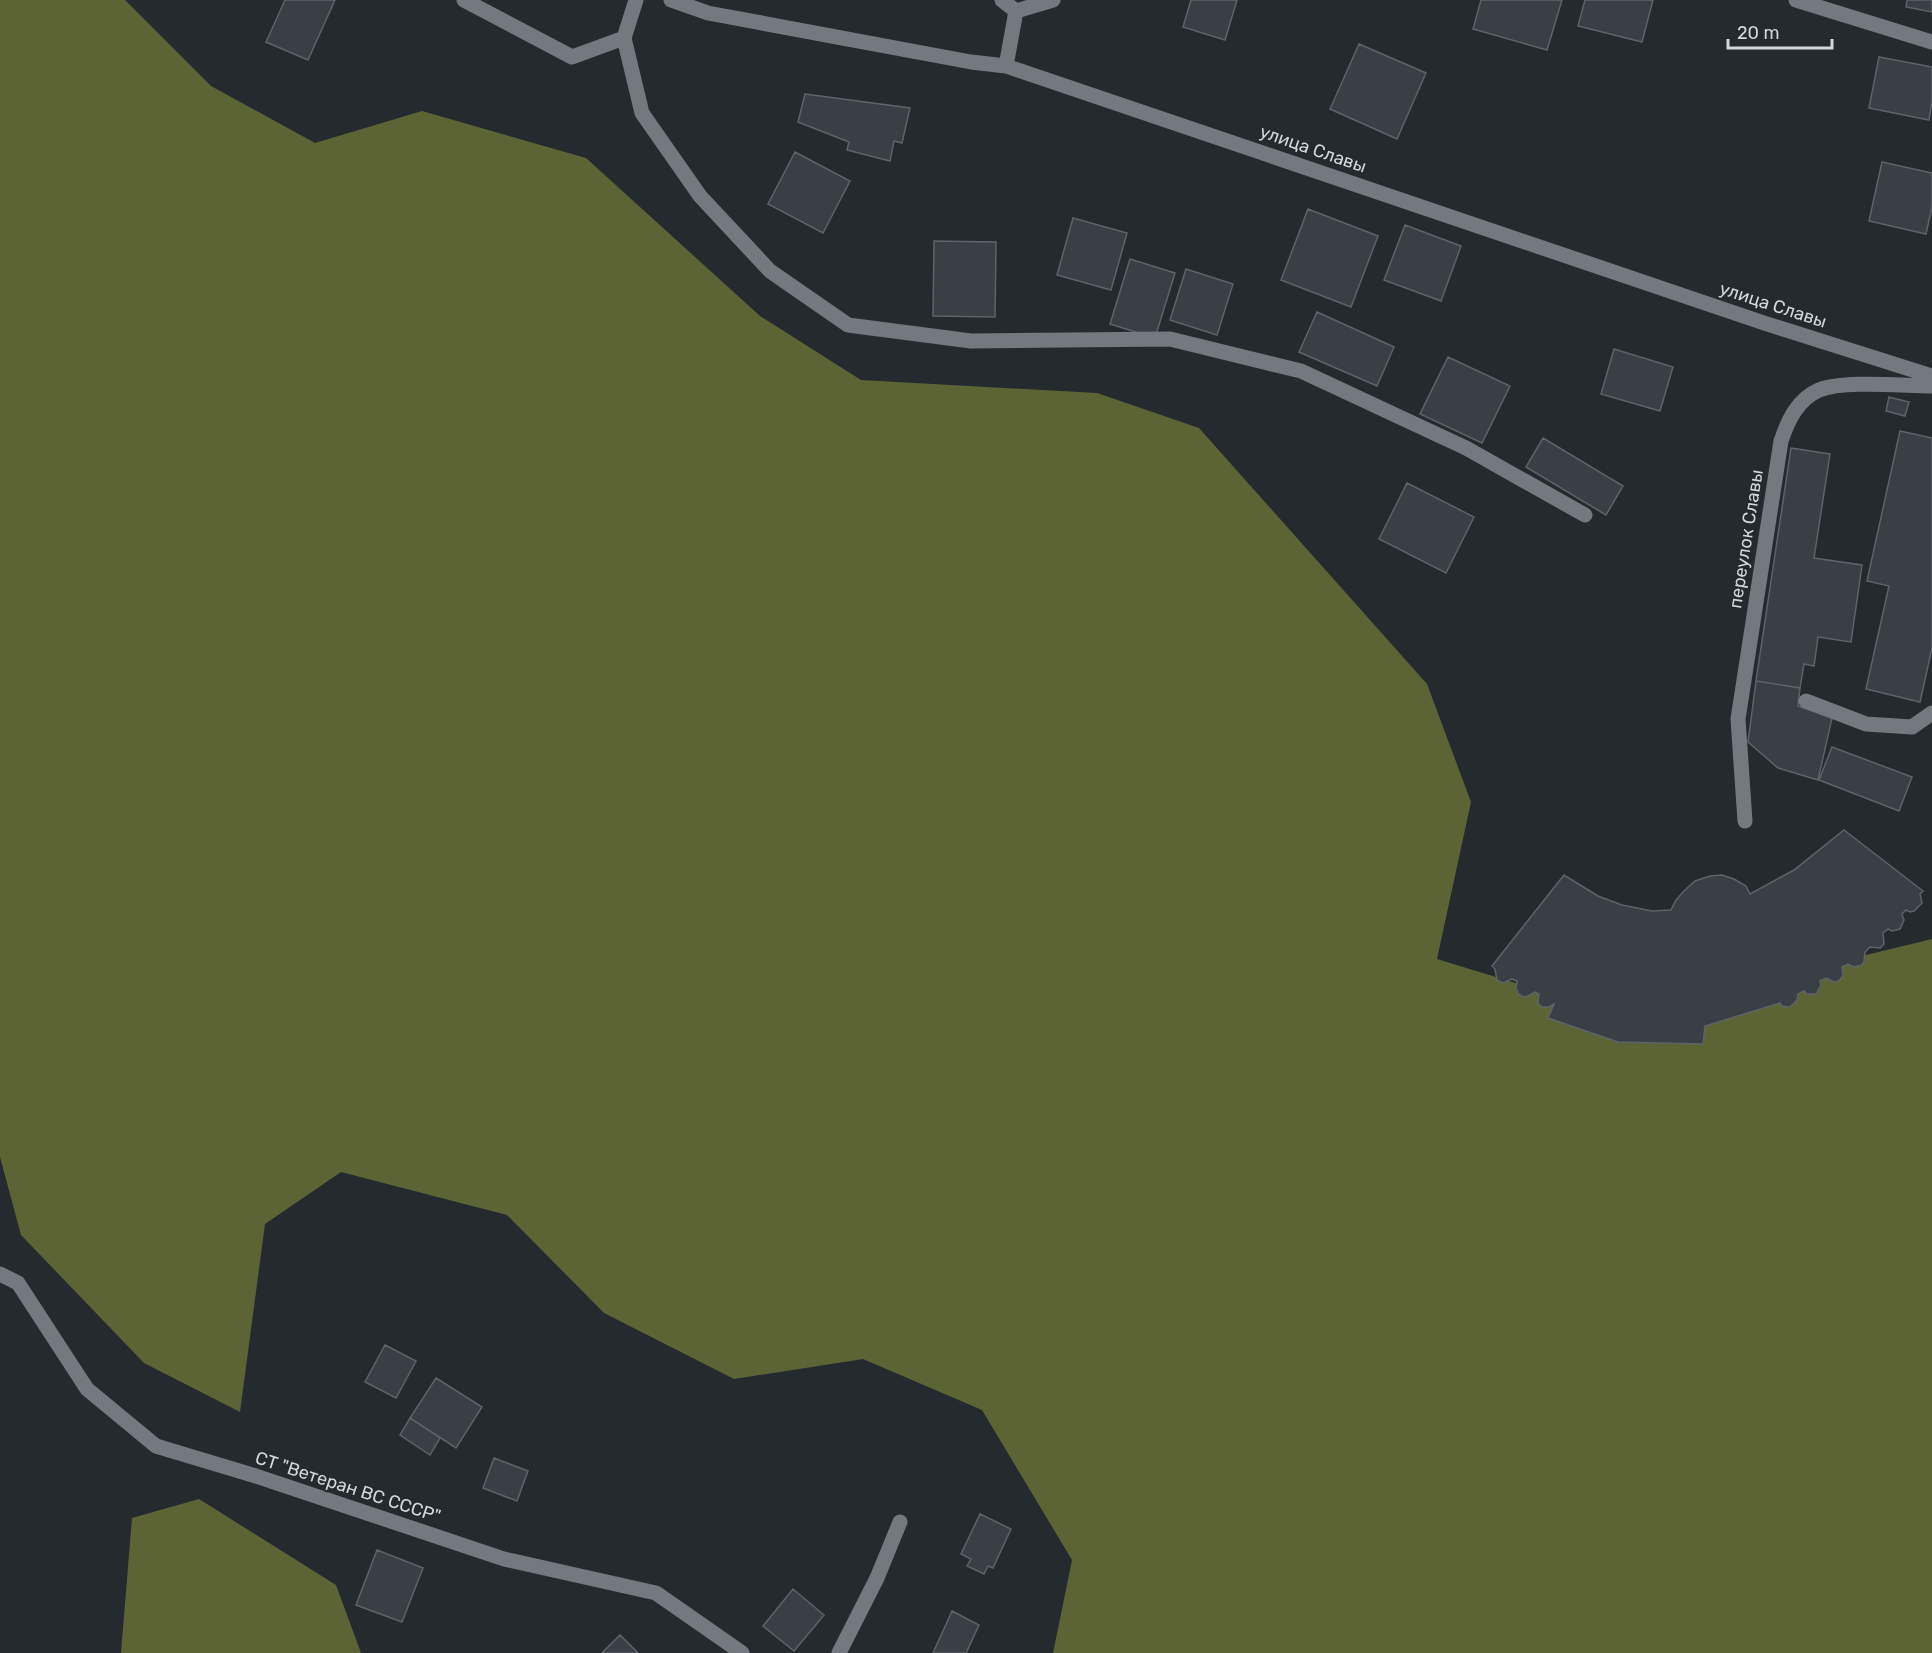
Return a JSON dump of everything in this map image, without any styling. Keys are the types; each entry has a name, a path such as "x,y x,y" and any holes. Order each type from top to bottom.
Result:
{"street":[{"path":"464,0 572,57 624,38"},
{"path":"636,0 624,38 642,113 700,196 770,271 848,325 971,341 1170,339 1301,371 1466,448 1585,515"},
{"name":"улица Славы","path":"671,0 708,13 971,62 1005,66 1753,320 1932,376"},
{"path":"1002,0 1016,11"},
{"path":"1016,11 1053,0"},
{"path":"1796,0 1932,42"},
{"path":"1005,66 1016,11"},
{"name":"переулок Славы","path":"1745,821 1738,719 1781,441 1787,423 1798,405 1819,390 1851,385 1932,386"},
{"path":"1806,701 1866,724 1912,727 1932,713"},
{"name":"СТ \"Ветеран ВС СССР\"","path":"0,1274 18,1283 87,1389 156,1446 256,1476 504,1559 656,1593 742,1653"},
{"path":"839,1653 877,1578 900,1522"}],"green space":[{"path":"0,0 125,0 211,86 315,143 422,111 586,158 760,316 861,380 1097,393 1199,428 1427,684 1471,802 1437,959 1607,1011 1837,962 1932,939 1932,1653 1053,1653 1072,1560 982,1410 863,1359 734,1379 604,1313 507,1215 341,1172 265,1224 240,1412 144,1363 21,1235 0,1157"},
{"path":"199,1499 336,1585 361,1653 121,1653 132,1518"}],"building":[{"path":"285,0 335,0 308,60 266,42"},
{"path":"1191,0 1237,0 1225,40 1183,27"},
{"path":"1481,0 1562,0 1547,50 1473,29"},
{"path":"1585,0 1653,0 1642,42 1578,26"},
{"path":"1907,0 1932,0 1932,12 1906,7"},
{"path":"1359,44 1426,73 1397,139 1330,109"},
{"path":"1879,57 1932,67 1932,101 1929,120 1869,108"},
{"path":"805,94 910,108 902,143 894,141 890,161 847,150 849,142 798,122"},
{"path":"795,152 850,181 823,233 768,204"},
{"path":"1882,162 1932,173 1932,207 1926,234 1869,221"},
{"path":"1308,209 1378,236 1351,307 1281,280"},
{"path":"1073,218 1127,233 1111,290 1057,275"},
{"path":"1405,225 1461,246 1441,301 1384,280"},
{"path":"934,241 996,242 995,317 933,316"},
{"path":"1130,259 1175,273 1155,338 1110,324"},
{"path":"1186,269 1233,284 1217,335 1170,320"},
{"path":"1317,312 1394,347 1377,386 1299,352"},
{"path":"1614,349 1673,367 1660,411 1601,394"},
{"path":"1448,357 1510,386 1482,443 1420,414"},
{"path":"1889,397 1909,402 1905,416 1886,411"},
{"path":"1900,431 1932,438 1932,648 1920,702 1866,689 1889,586 1867,581"},
{"path":"1543,438 1623,486 1606,515 1526,467"},
{"path":"1791,448 1830,454 1814,558 1862,565 1851,642 1818,637 1814,666 1804,664 1800,688 1756,681"},
{"path":"1407,483 1474,517 1446,573 1379,539"},
{"path":"1756,681 1800,688 1798,706 1832,718 1818,780 1778,768 1748,742"},
{"path":"1832,747 1912,777 1899,811 1819,780"},
{"path":"1844,830 1923,891 1920,894 1922,903 1914,911 1906,910 1902,914 1904,920 1900,929 1892,931 1888,929 1883,933 1884,944 1880,948 1870,947 1865,952 1862,965 1854,967 1848,964 1842,967 1843,975 1839,981 1834,982 1826,978 1820,981 1821,985 1816,994 1807,994 1804,991 1798,994 1797,1000 1790,1007 1782,1006 1780,1003 1705,1026 1703,1044 1618,1042 1548,1018 1554,1004 1542,1007 1538,1003 1539,994 1535,992 1523,997 1516,988 1517,981 1512,979 1503,983 1497,980 1495,969 1492,966 1564,875 1598,896 1622,905 1652,911 1671,910 1676,900 1695,881 1710,876 1722,875 1734,879 1746,886 1750,894 1794,870"},
{"path":"385,1345 416,1361 396,1398 365,1382"},
{"path":"436,1378 482,1407 456,1448 410,1418"},
{"path":"410,1418 440,1438 430,1455 400,1435"},
{"path":"494,1458 528,1471 517,1501 483,1488"},
{"path":"980,1514 1011,1529 993,1568 988,1566 984,1574 967,1566 971,1559 961,1554"},
{"path":"377,1550 423,1568 402,1622 356,1605"},
{"path":"793,1589 824,1615 794,1651 763,1626"},
{"path":"952,1611 979,1625 966,1653 933,1653"},
{"path":"620,1635 638,1653 602,1653"}]}
